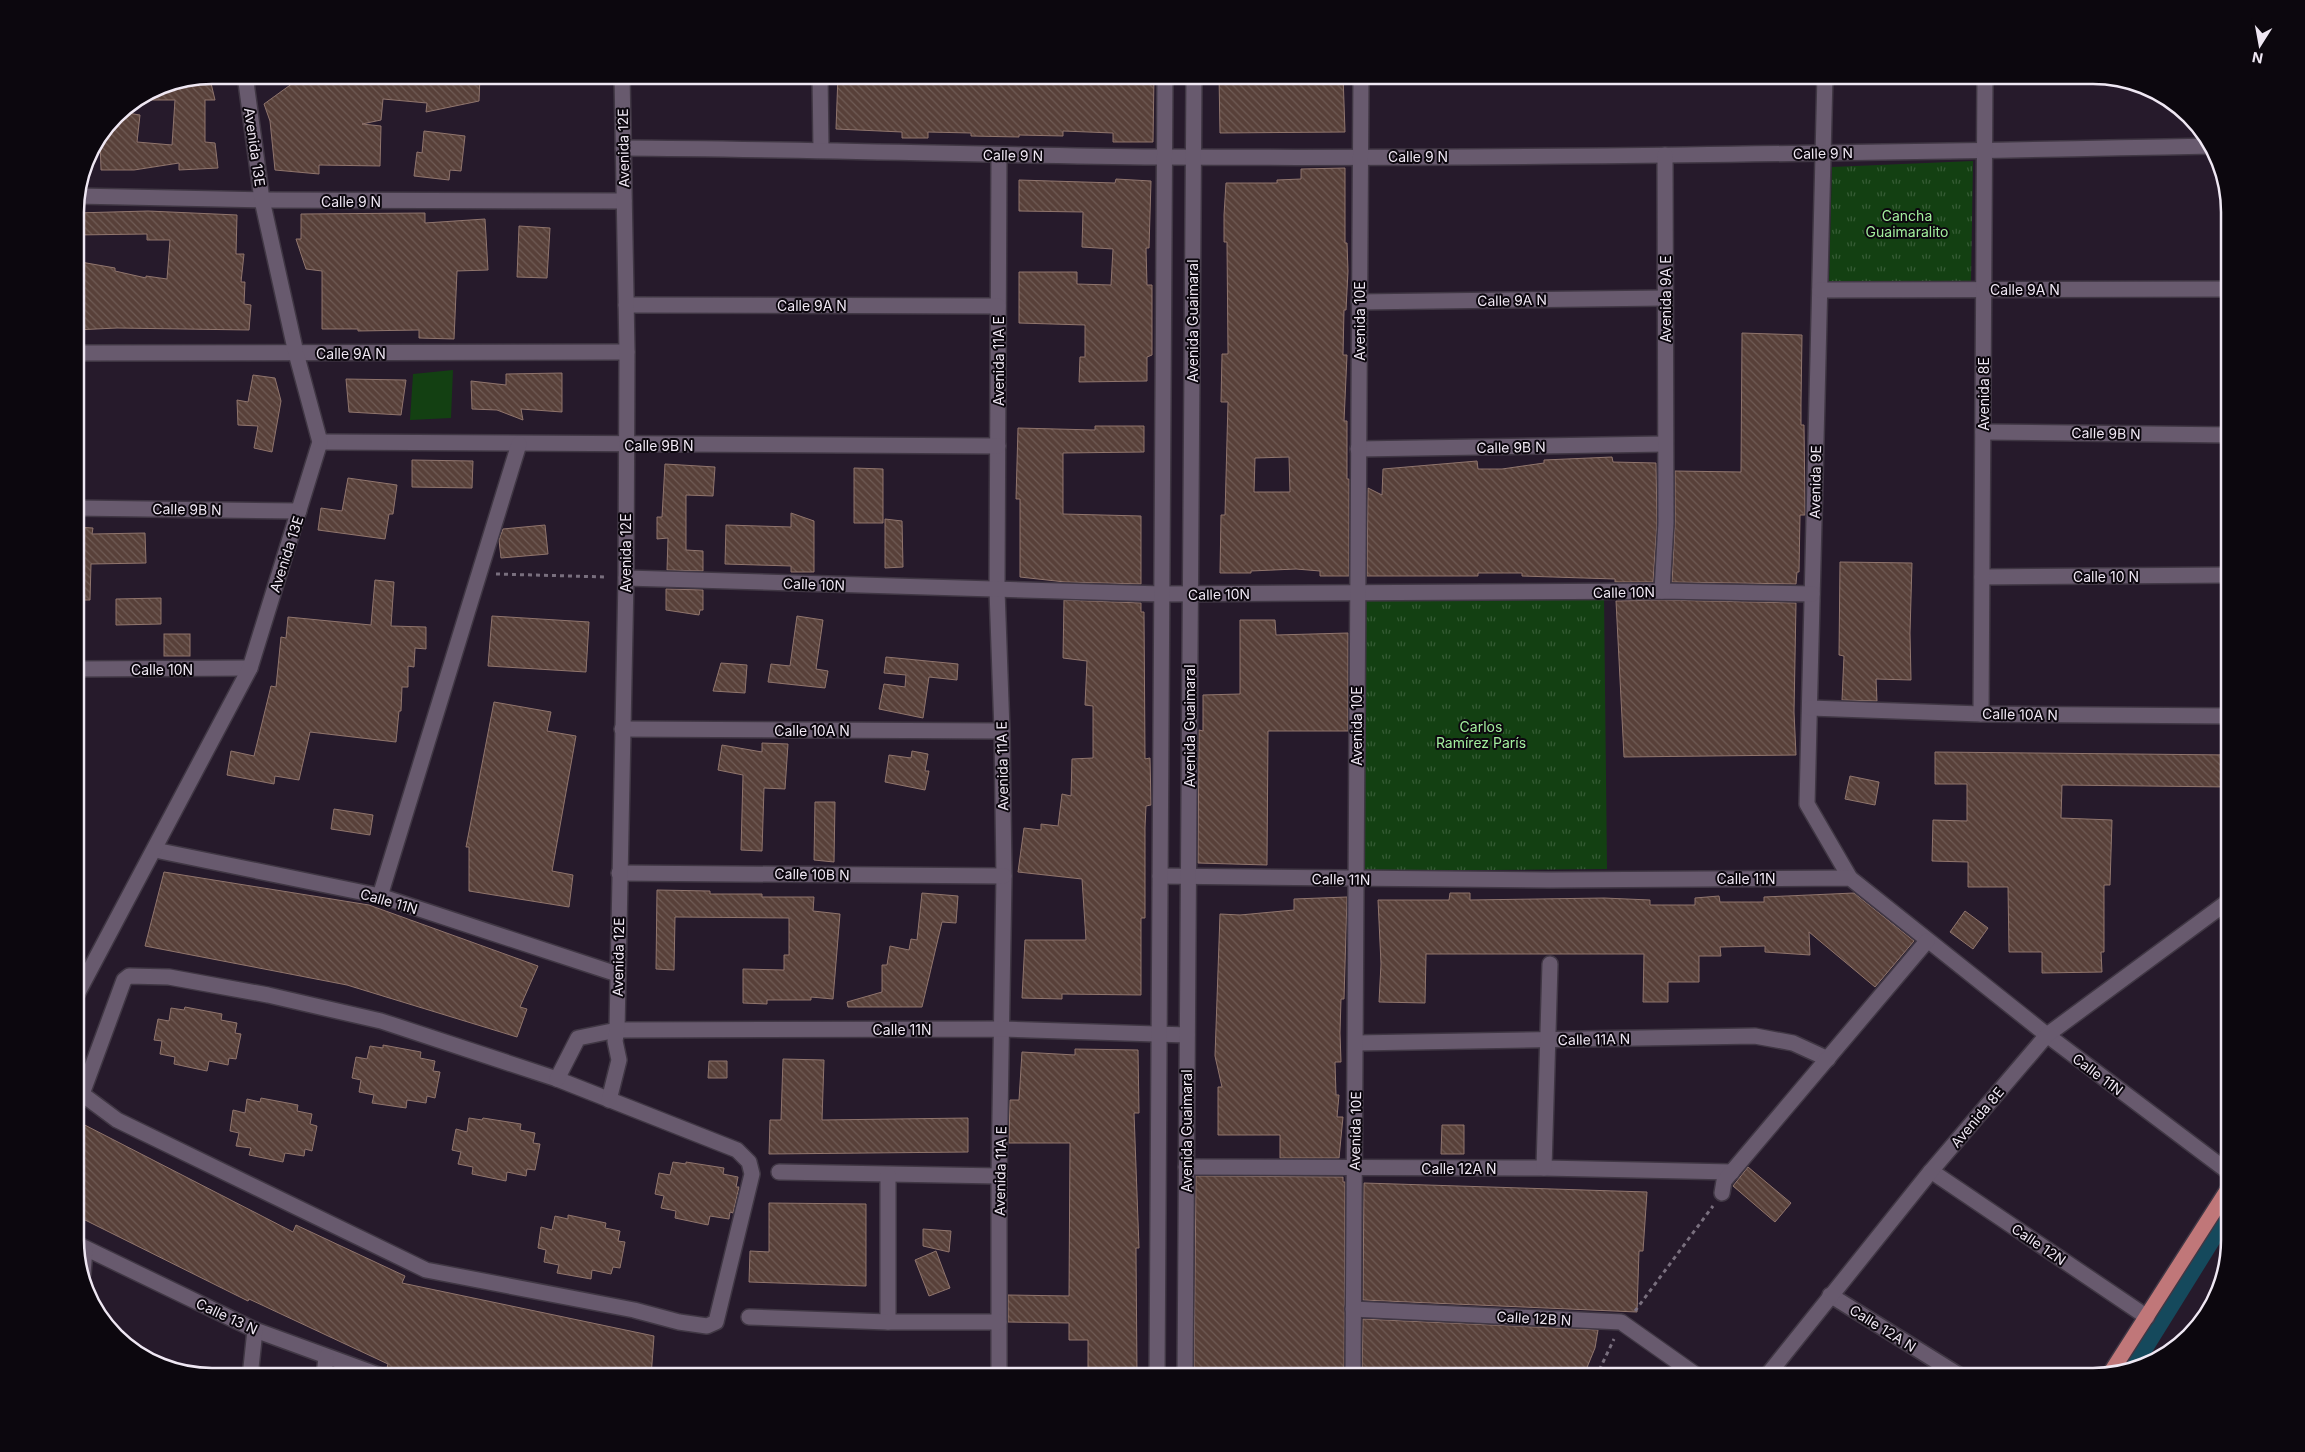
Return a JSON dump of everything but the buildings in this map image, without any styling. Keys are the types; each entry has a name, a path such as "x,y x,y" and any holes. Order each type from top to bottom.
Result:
{"main road":[{"path":"2115,1366 2221,1200"}],"street":[{"name":"Avenida 13E","path":"84,981 250,668 320,442 296,353 262,200 246,84"},
{"name":"Avenida 12E","path":"609,1100 618,1060 615,1041 617,1030 626,578 627,352 622,84"},
{"path":"820,84 821,149"},
{"name":"Avenida Guaimaral","path":"1158,1368 1165,84"},
{"name":"Avenida Guaimaral","path":"1185,1368 1194,84"},
{"name":"Avenida 10E","path":"1353,1368 1361,84"},
{"name":"Avenida 9E","path":"1825,84 1807,804 1850,878"},
{"name":"Avenida 8E","path":"1982,714 1985,84"},
{"name":"Calle 9 N","path":"623,148 821,149 999,155 1164,157 1823,154 2203,146"},
{"name":"Avenida 9A E","path":"1662,591 1666,523 1664,444 1665,154"},
{"name":"Avenida 11A E","path":"999,155 997,590 1002,731 1004,876 1003,1029 999,1176 999,1368"},
{"name":"Calle 9 N","path":"85,196 262,200 624,201"},
{"name":"Calle 9A N","path":"1820,290 2221,289"},
{"name":"Calle 9A N","path":"1359,302 1665,298"},
{"name":"Calle 9A N","path":"626,305 998,306"},
{"name":"Calle 9A N","path":"84,353 627,352"},
{"name":"Calle 9B N","path":"1983,432 2221,435"},
{"name":"Calle 9B N","path":"320,442 998,446"},
{"path":"380,896 520,444"},
{"name":"Calle 9B N","path":"1358,449 1664,444"},
{"name":"Calle 9B N","path":"84,508 299,511"},
{"name":"Calle 10 N","path":"1982,577 2221,575"},
{"name":"Calle 10N","path":"626,578 1190,595 1662,591 1812,594"},
{"name":"Calle 10N","path":"84,669 250,668"},
{"name":"Calle 10A N","path":"1810,708 1982,714 2221,716"},
{"name":"Calle 10A N","path":"622,729 1002,731"},
{"name":"Calle 11N","path":"154,850 380,896 617,974"},
{"name":"Calle 10B N","path":"619,872 1004,876"},
{"name":"Calle 11N","path":"1160,876 1356,879 1850,878 2047,1035 2221,1166"},
{"name":"Avenida 8E","path":"1773,1368 1830,1295 1932,1171 2047,1035 2221,907"},
{"path":"1722,1193 1724,1181 1927,941"},
{"path":"1544,1168 1550,964"},
{"path":"84,1089 124,980 129,976 169,977 268,996 381,1021 556,1079 737,1150 749,1162 752,1174 716,1322 707,1326 679,1322 634,1310 426,1270 117,1120 84,1095"},
{"name":"Calle 11N","path":"556,1079 578,1038 617,1030 1003,1029 1187,1035"},
{"name":"Calle 11A N","path":"1356,1043 1755,1036 1793,1043 1828,1059"},
{"name":"Calle 12A N","path":"1186,1167 1544,1168 1732,1172"},
{"name":"Calle 12N","path":"1932,1171 2147,1316"},
{"path":"780,1172 999,1176"},
{"path":"888,1175 888,1322"},
{"name":"Calle 13 N","path":"84,1248 255,1330 358,1368"},
{"name":"Calle 12A N","path":"1830,1295 1948,1368"},
{"name":"Calle 12B N","path":"1353,1309 1622,1322"},
{"path":"749,1317 888,1322 999,1322"},
{"path":"1622,1322 1686,1368"},
{"path":"251,1368 255,1330"},
{"path":"325,1368 326,1357"}],"path":[{"path":"480,573 626,578"},
{"path":"1600,1368 1622,1322 1629,1319 1650,1294 1722,1193"}],"green space":[{"name":"Cancha Guaimaralito","path":"1973,161 1971,281 1829,283 1832,167"},
{"path":"453,370 451,418 410,420 413,374"},
{"name":"Carlos Ramírez París","path":"1604,597 1607,869 1359,871 1355,600"}],"waterway":[{"path":"2134,1361 2221,1220"}]}
